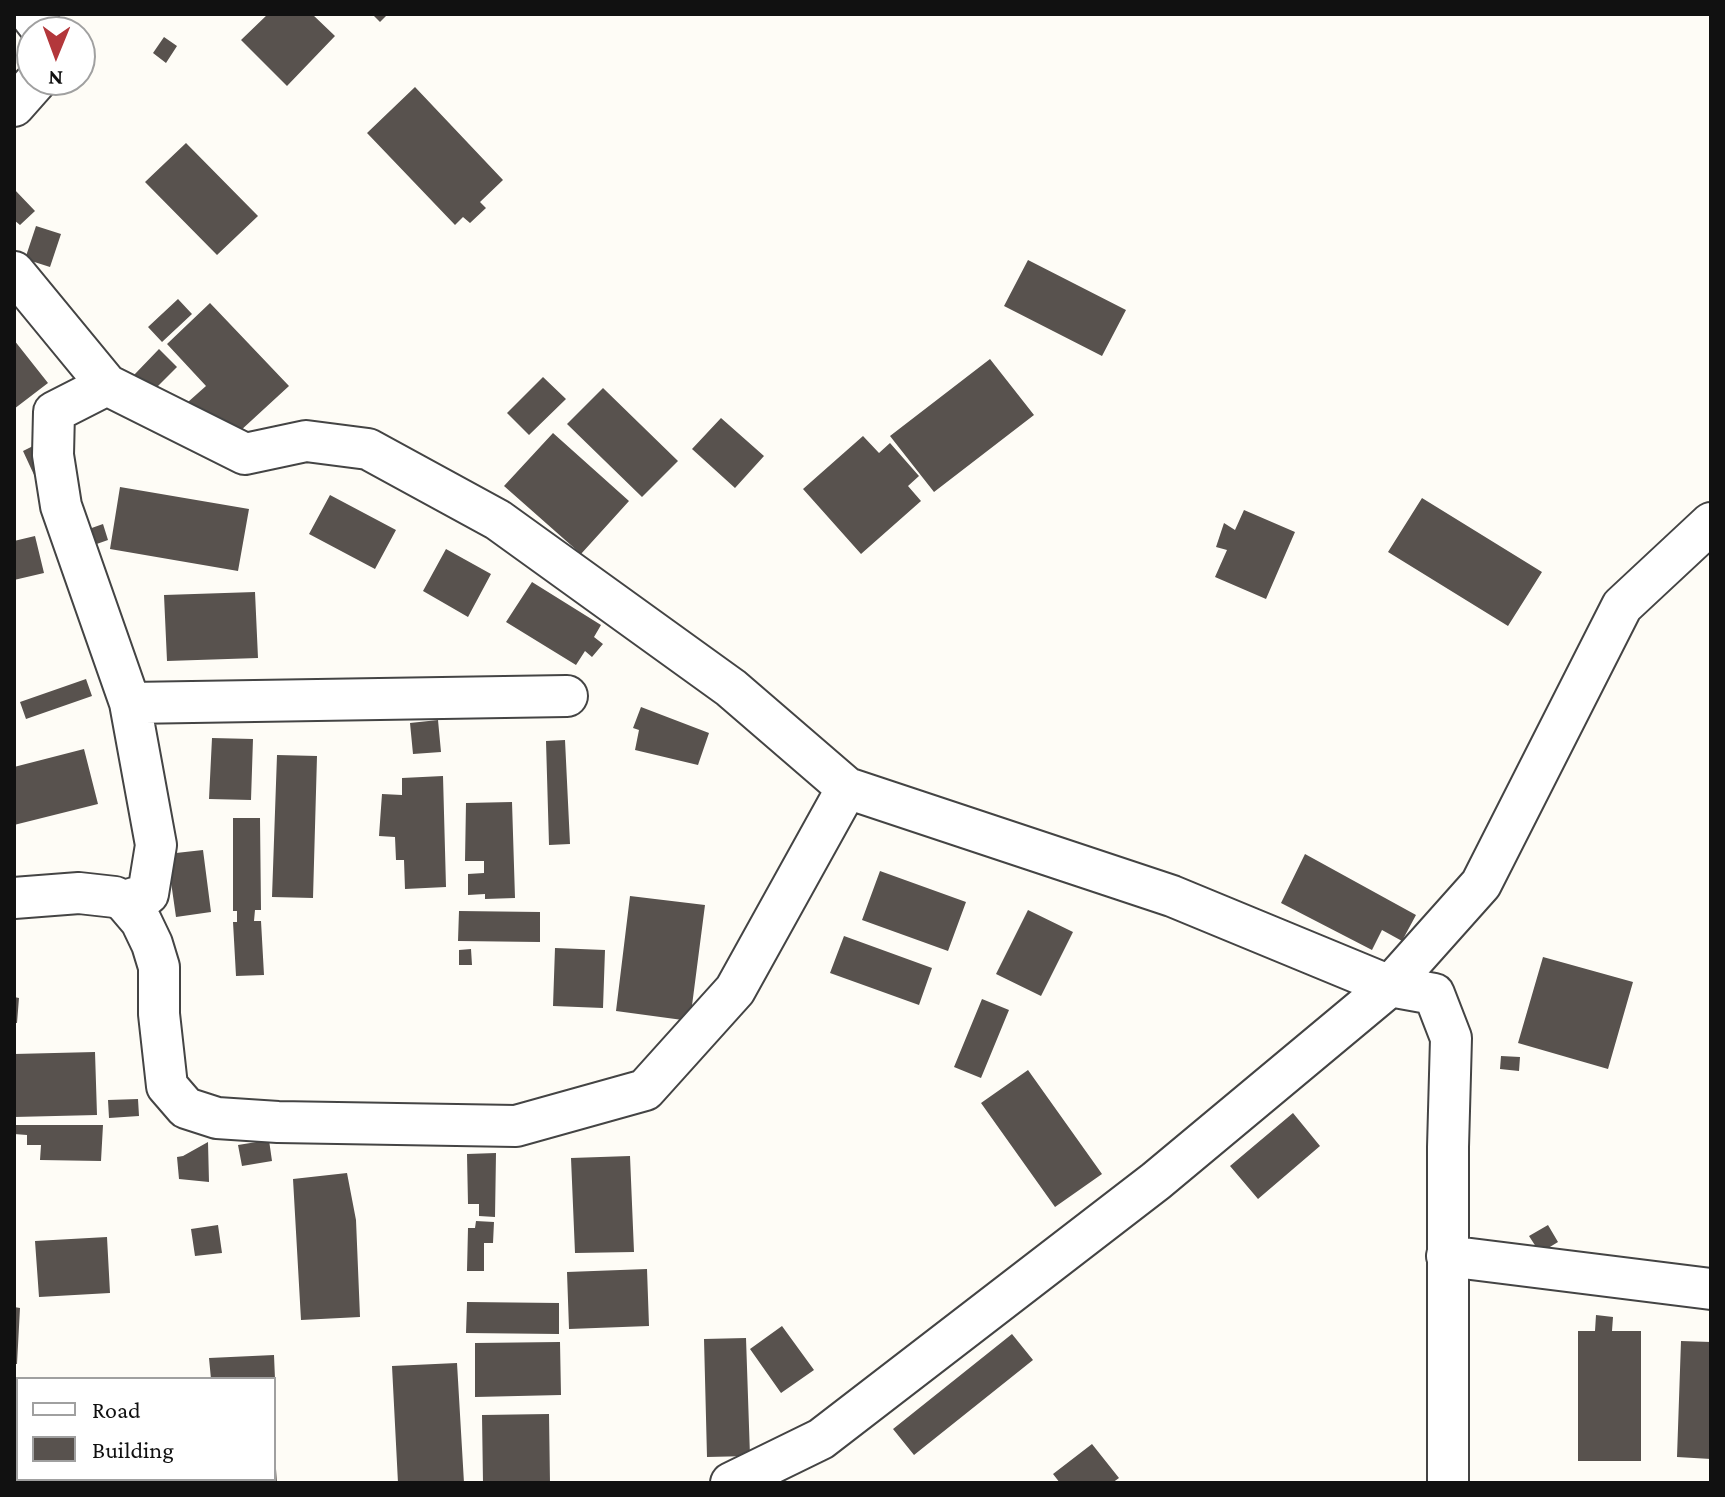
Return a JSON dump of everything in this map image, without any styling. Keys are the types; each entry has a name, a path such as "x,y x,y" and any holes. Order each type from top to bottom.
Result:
{"street":[{"path":"14,272 107,385 245,454 306,441 368,449 381,456 511,529 731,688 847,788 1172,896 1390,986 1434,994 1451,1038 1447,1256 1448,1483"},
{"path":"107,385 54,412 53,455 61,506 130,703 156,845 148,894 124,901"},
{"path":"731,1483 821,1439 1156,1181 1390,986 1481,884 1622,606 1711,523"},
{"path":"130,703 567,696"},
{"path":"14,898 79,893 115,897 124,901 141,921 159,967 159,1014 167,1086 186,1108 217,1118 278,1122 516,1126 645,1090 735,990 847,788"},
{"path":"1447,1256 1711,1289"}],"building":[{"path":"268,14 312,14 335,36 287,86 241,40"},
{"path":"372,14 388,14 380,22"},
{"path":"164,37 177,46 166,63 153,53"},
{"path":"415,87 503,180 480,202 486,208 470,223 463,217 455,225 367,133"},
{"path":"186,143 258,216 217,255 145,182"},
{"path":"14,189 35,211 20,225 14,220"},
{"path":"36,226 61,234 50,267 25,259"},
{"path":"1028,260 1126,310 1102,356 1004,306"},
{"path":"178,299 192,314 162,342 148,327"},
{"path":"210,303 289,386 227,443 188,402 206,386 167,344"},
{"path":"14,340 48,383 14,409"},
{"path":"159,349 177,367 152,392 134,375"},
{"path":"990,359 1034,415 934,492 890,436"},
{"path":"543,377 566,399 529,435 507,413"},
{"path":"603,388 678,461 642,497 567,424"},
{"path":"721,418 764,456 735,488 692,449"},
{"path":"553,433 629,501 581,554 504,486"},
{"path":"863,436 879,453 890,443 919,476 908,486 921,501 861,554 803,489"},
{"path":"35,445 48,471 35,477 23,451"},
{"path":"120,487 249,509 238,571 110,549"},
{"path":"330,495 396,530 375,569 309,534"},
{"path":"1422,498 1542,572 1508,626 1388,552"},
{"path":"1244,510 1295,532 1266,599 1215,577 1227,550 1216,547 1224,523 1235,530"},
{"path":"103,524 108,540 91,546 86,530"},
{"path":"35,536 44,573 14,580 14,541"},
{"path":"446,549 491,574 468,617 423,591"},
{"path":"532,582 601,625 594,637 603,644 592,657 585,651 576,665 506,622"},
{"path":"255,592 258,658 167,661 164,595"},
{"path":"86,679 92,696 26,719 20,702"},
{"path":"641,707 709,733 698,765 635,750 639,730 633,728"},
{"path":"438,720 441,752 413,754 410,723"},
{"path":"212,738 253,739 251,800 209,799"},
{"path":"565,740 570,844 549,845 546,741"},
{"path":"84,749 98,804 14,825 14,767"},
{"path":"277,755 317,756 313,898 272,897"},
{"path":"443,776 446,887 405,889 404,860 396,860 395,837 379,836 382,794 402,795 402,778"},
{"path":"512,802 515,898 485,899 485,894 468,895 468,874 484,873 484,861 465,861 466,803"},
{"path":"233,818 260,818 261,910 255,910 254,921 261,921 264,975 236,976"},
{"path":"203,850 211,912 176,917 167,854"},
{"path":"1305,854 1416,915 1402,941 1382,930 1372,950 1281,903"},
{"path":"880,871 966,902 948,951 862,920"},
{"path":"630,896 705,905 690,1021 616,1011"},
{"path":"1028,910 1073,932 1041,996 996,974"},
{"path":"459,911 540,912 540,942 458,941"},
{"path":"844,936 932,968 919,1005 830,973"},
{"path":"555,948 605,950 603,1008 553,1006"},
{"path":"471,949 472,965 459,965 459,950"},
{"path":"1543,957 1633,982 1608,1069 1518,1043"},
{"path":"14,997 19,998 17,1023 14,1023"},
{"path":"982,999 1009,1010 981,1078 954,1067"},
{"path":"95,1052 97,1115 14,1117 14,1054"},
{"path":"1501,1056 1520,1057 1519,1071 1500,1069"},
{"path":"1028,1070 1102,1174 1055,1207 981,1103"},
{"path":"138,1099 139,1116 109,1118 108,1100"},
{"path":"1293,1113 1320,1146 1258,1199 1230,1166"},
{"path":"14,1125 103,1125 101,1161 40,1160 41,1145 27,1145 27,1135 14,1134"},
{"path":"269,1140 272,1161 242,1166 238,1145"},
{"path":"208,1142 209,1182 179,1179 177,1157"},
{"path":"496,1153 495,1217 479,1216 479,1204 468,1204 467,1154"},
{"path":"630,1156 634,1252 575,1253 571,1158"},
{"path":"347,1173 356,1220 360,1317 301,1320 293,1179"},
{"path":"476,1221 494,1222 493,1243 484,1243 484,1271 467,1271 468,1228 475,1228"},
{"path":"218,1225 222,1253 195,1256 191,1229"},
{"path":"1548,1225 1558,1242 1540,1253 1529,1236"},
{"path":"107,1237 110,1293 39,1297 35,1241"},
{"path":"647,1269 649,1326 569,1329 567,1272"},
{"path":"467,1302 559,1303 559,1334 466,1333"},
{"path":"14,1307 20,1308 17,1364 14,1364"},
{"path":"1596,1315 1613,1317 1612,1331 1641,1331 1641,1461 1578,1461 1578,1331 1595,1331"},
{"path":"782,1326 814,1370 781,1393 750,1349"},
{"path":"1012,1334 1033,1360 914,1455 893,1429"},
{"path":"746,1338 750,1456 707,1457 704,1339"},
{"path":"1681,1341 1711,1342 1711,1459 1677,1457"},
{"path":"560,1342 561,1395 475,1397 475,1343"},
{"path":"274,1355 275,1377 211,1377 209,1358"},
{"path":"457,1363 464,1483 398,1483 392,1366"},
{"path":"549,1414 550,1483 483,1483 482,1415"},
{"path":"1092,1444 1119,1478 1112,1483 1060,1483 1053,1474"},
{"path":"276,1469 277,1483 229,1483 276,1481"}]}
